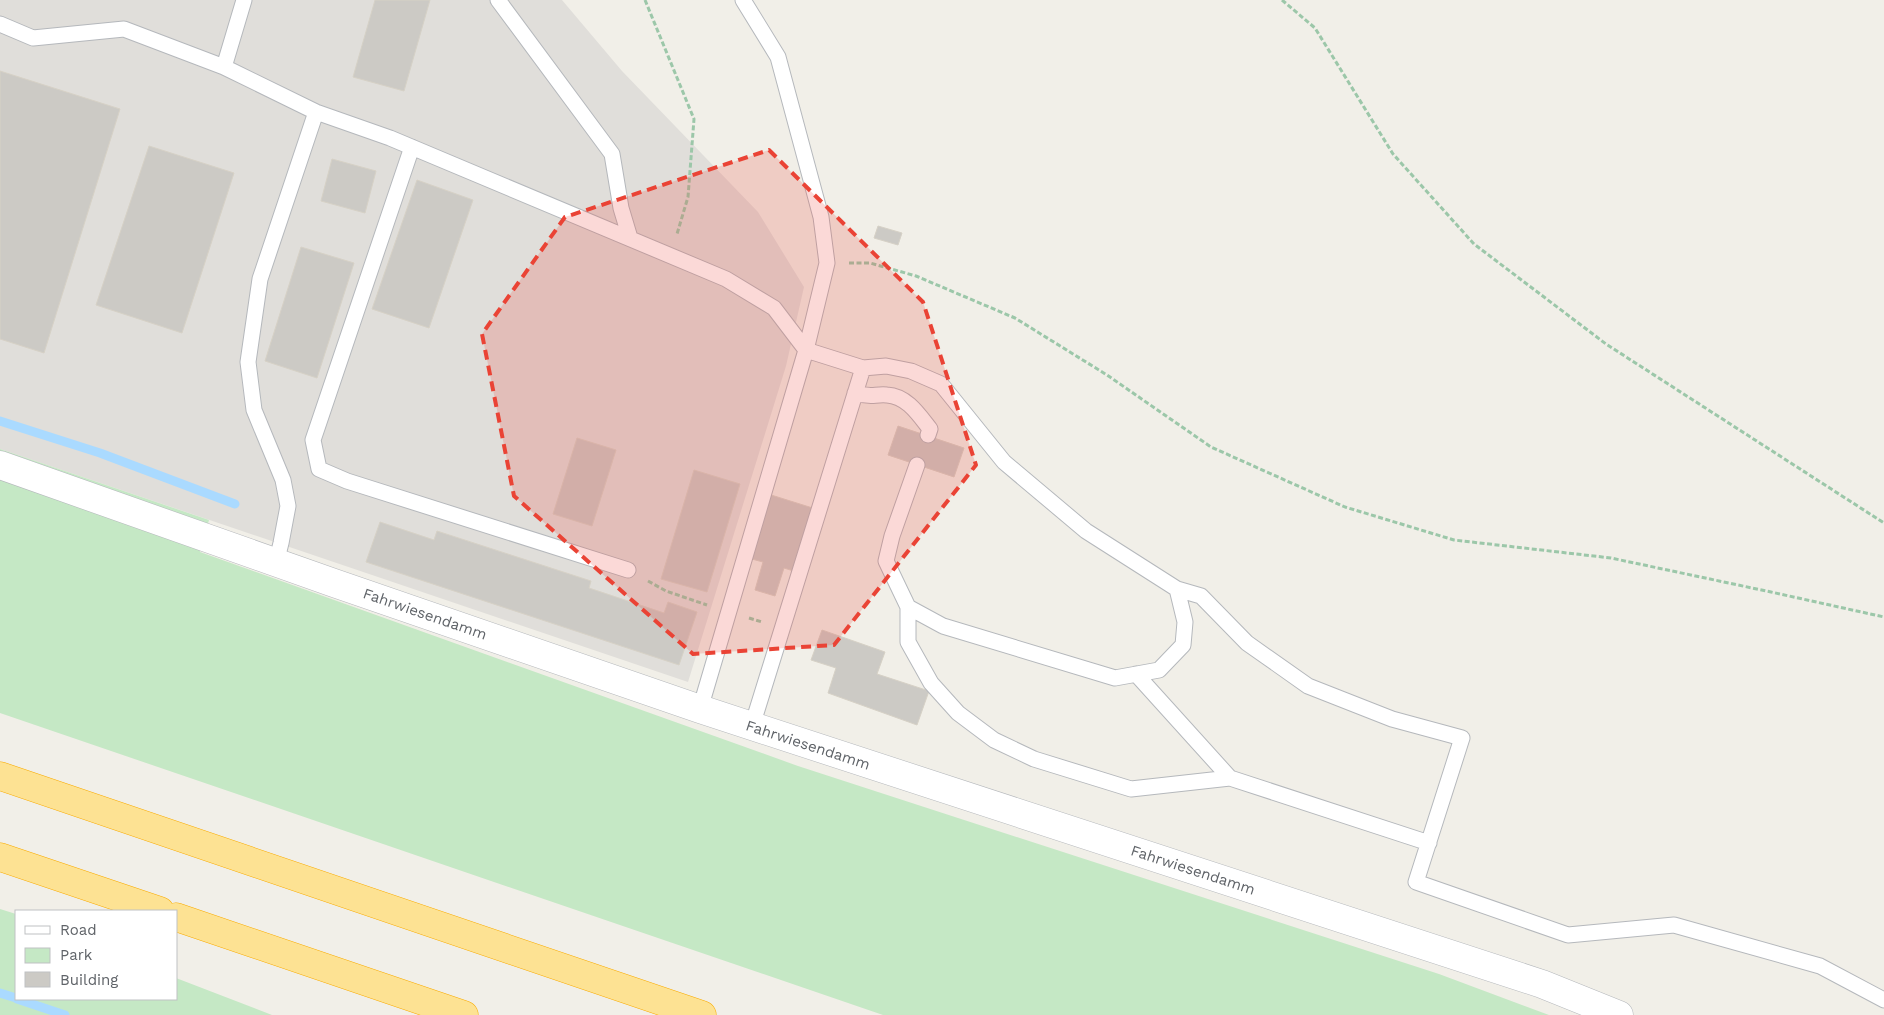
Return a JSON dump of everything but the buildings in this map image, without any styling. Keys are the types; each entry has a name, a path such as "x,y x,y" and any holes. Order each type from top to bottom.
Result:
{"highway":[{"path":"0,776 702,1015"},
{"path":"0,856 157,910"},
{"path":"178,918 464,1015"}],"street":[{"name":"Fahrwiesendamm","path":"0,466 700,709 1542,984 1619,1015"}],"lane":[{"path":"224,67 244,0"},
{"path":"498,0 612,154 621,208 630,238"},
{"path":"700,709 806,350 827,262 821,217 778,57 743,0"},
{"path":"0,24 33,38 124,29 224,67 316,112 412,147 726,279 774,308 806,350 863,368 886,366 911,371 941,384 1004,462 1086,531 1177,589 1201,596 1247,642 1308,686 1392,719 1462,738 1416,882 1568,934 1674,925 1820,966 1884,1000"},
{"path":"276,563 288,506 283,480 254,410 248,362 260,279 316,112"},
{"path":"412,147 313,440 319,469 347,481 628,570"},
{"path":"752,726 863,368"},
{"path":"856,394 867,397 888,394 908,403 930,428 928,436"},
{"path":"917,465 892,536 886,562 908,607 908,642 931,682 958,713 994,740 1034,759 1131,789 1230,778 1429,843"},
{"path":"908,607 943,626 1115,678 1159,670 1183,646 1185,622 1177,589"},
{"path":"1136,674 1230,778"}],"path":[{"path":"644,0 694,119 688,197 670,256"},
{"path":"1282,0 1315,28 1393,154 1474,244 1606,344 1884,523"},
{"path":"827,262 870,264 916,276 1015,318 1107,375 1211,447 1345,507 1454,540 1611,558 1884,618"},
{"path":"628,570 666,591 783,629"}],"highlighted area":[{"path":"769,150 923,302 976,465 834,645 693,654 514,496 482,334 565,217"}],"shaded area":[{"path":"0,0 562,0 622,71 758,212 804,287 786,366 688,682 0,449"}],"green space":[{"path":"0,449 209,520 200,552 798,766 1439,974 1549,1015 883,1015 0,713"},
{"path":"0,909 15,914 15,1000 178,1000 178,979 272,1015 0,1015"}],"waterway":[{"path":"0,421 100,453 235,504"},
{"path":"0,993 15,998"},
{"path":"20,1000 65,1015"}]}
